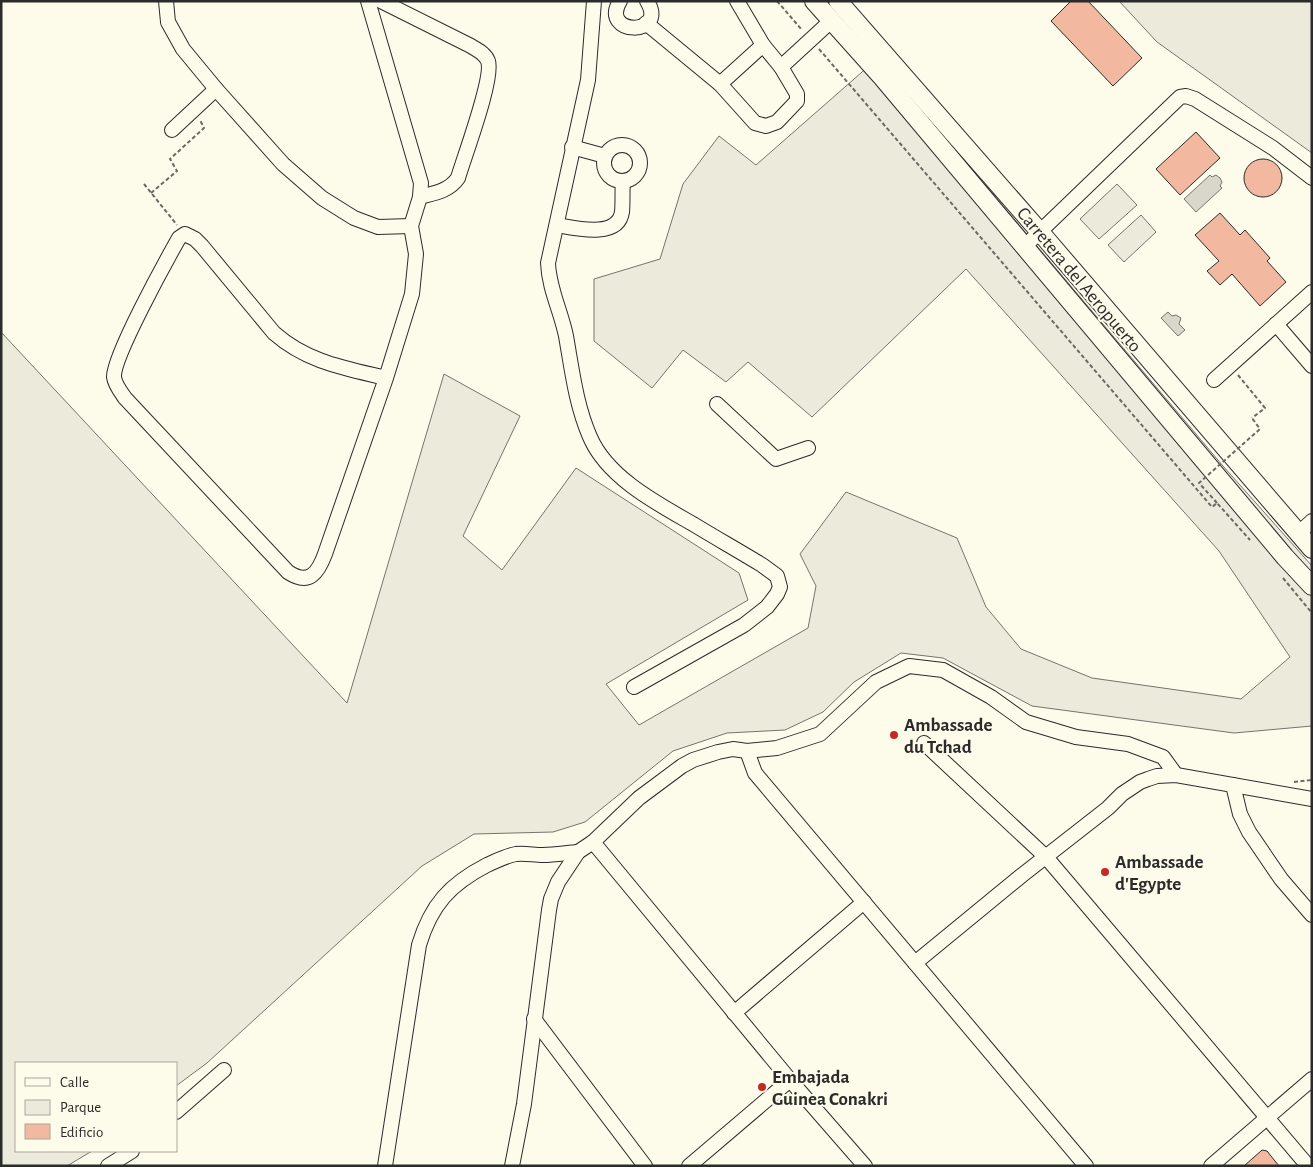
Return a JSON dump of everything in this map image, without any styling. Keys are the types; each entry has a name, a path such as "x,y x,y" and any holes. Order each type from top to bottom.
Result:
{"main road":[{"name":"Carretera del Aeropuerto","path":"814,1 882,77 1285,557 1312,586"},
{"name":"Carretera del Aeropuerto","path":"838,1 1040,232 1312,549"},
{"path":"1160,407 1177,393"}],"street":[{"path":"166,1 168,22 183,50 283,164 322,198 354,218 378,227 411,226"},
{"path":"368,1 411,146 420,183 420,197 411,226 416,254 412,294 386,378 320,566 314,574 305,578 298,578 288,572 125,398 117,386 114,377 122,349 178,238 185,234 195,239 202,246 274,333 285,343 303,354 326,364 386,378"},
{"path":"381,1 482,52 488,60 489,70 486,86 458,178 453,185 446,189 420,197"},
{"path":"634,688 744,625 767,607 778,594 780,587 777,576 762,565 654,501 616,472 602,457 590,437 576,394 562,319 554,300 549,278 548,263 588,80 594,7 619,5 619,19 626,27 637,28 646,23 651,14 651,8 647,1"},
{"path":"646,23 720,84 755,123 766,126 777,122 797,101 797,94 781,67 763,45 737,1"},
{"path":"781,67 831,21"},
{"path":"720,84 763,45"},
{"path":"172,130 216,89"},
{"path":"1025,246 1180,97 1186,96 1195,99 1273,148 1312,178"},
{"path":"619,145 625,145 635,150 639,155 640,167 634,177 623,181 611,178 604,168 605,156 613,147 619,145"},
{"path":"572,147 605,156"},
{"path":"557,225 599,230 614,226 622,214 623,181"},
{"path":"1214,380 1312,292"},
{"path":"1276,324 1312,366"},
{"path":"717,404 776,459 808,448"},
{"path":"1298,534 1312,522"},
{"path":"512,1166 524,1104 551,900 558,882 578,852 593,842 639,798 687,763 733,749 748,751 777,748 820,734 876,682 909,666 943,670 991,698 1026,722 1076,737 1128,744 1164,757 1176,775"},
{"path":"924,743 1046,857 1308,1166"},
{"path":"748,751 755,773 1086,1166"},
{"path":"915,963 1108,808 1122,794 1140,782 1157,776 1176,775 1312,799"},
{"path":"1233,785 1240,814 1248,832 1281,879 1312,915"},
{"path":"593,842 790,1080 865,1166"},
{"path":"385,1166 419,945 424,928 430,917 451,888 500,858 515,854 542,855 578,852"},
{"path":"734,1012 864,902"},
{"path":"534,1020 645,1166"},
{"path":"178,1110 224,1070"},
{"path":"1211,1166 1312,1079"},
{"path":"690,1166 790,1080"},
{"path":"108,1166 130,1152"}],"path":[{"path":"777,1 1212,507 1217,503 1199,483 1260,429 1252,418 1265,408 1230,366"},
{"path":"151,193 177,171 170,158 204,128 198,114"},
{"path":"144,184 185,234"}],"green space":[{"path":"1119,1 1312,1 1312,153 1157,42"},
{"path":"878,58 1223,466 1312,566 1312,726 1234,733 1032,706 943,658 901,653 854,682 823,712 785,730 727,733 673,751 585,822 553,832 474,834 422,866 207,1063 178,1085 178,1062 15,1062 15,1152 90,1152 67,1166 1,1166 1,332 347,703 444,374 520,416 463,536 502,570 576,468 739,573 748,600 606,684 639,725 808,628 816,586 800,554 846,492 957,538 986,607 1021,649 1092,678 1241,699 1290,657 1219,551 966,269 812,417 748,362 726,382 683,350 652,388 594,341 594,279 660,259 683,184 719,136 756,165"},
{"path":"1117,184 1137,205 1099,239 1080,219"},
{"path":"1141,215 1156,232 1124,262 1108,245"}],"shaded area":[{"path":"1210,175 1212,177 1216,175 1220,178 1222,182 1220,186 1222,188 1196,212 1184,199"},
{"path":"1168,312 1172,316 1176,315 1181,318 1179,324 1185,330 1178,336 1161,318"}],"building":[{"path":"1071,1 1088,1 1142,58 1113,86 1051,21"},
{"path":"1196,132 1220,158 1180,195 1156,169"},
{"path":"1263,159 1276,165 1282,178 1276,191 1263,197 1250,191 1244,178 1250,165"},
{"path":"1220,213 1240,235 1245,230 1270,258 1267,261 1286,282 1260,306 1232,274 1220,285 1207,271 1219,261 1195,235"},
{"path":"1262,1150 1267,1151 1279,1166 1244,1166"}],"place":[{"name":"Ambassade du Tchad","path":"894,735"},
{"name":"Ambassade d'Egypte","path":"1105,872"},
{"name":"Embajada Guinea Conakri","path":"762,1087"}]}
